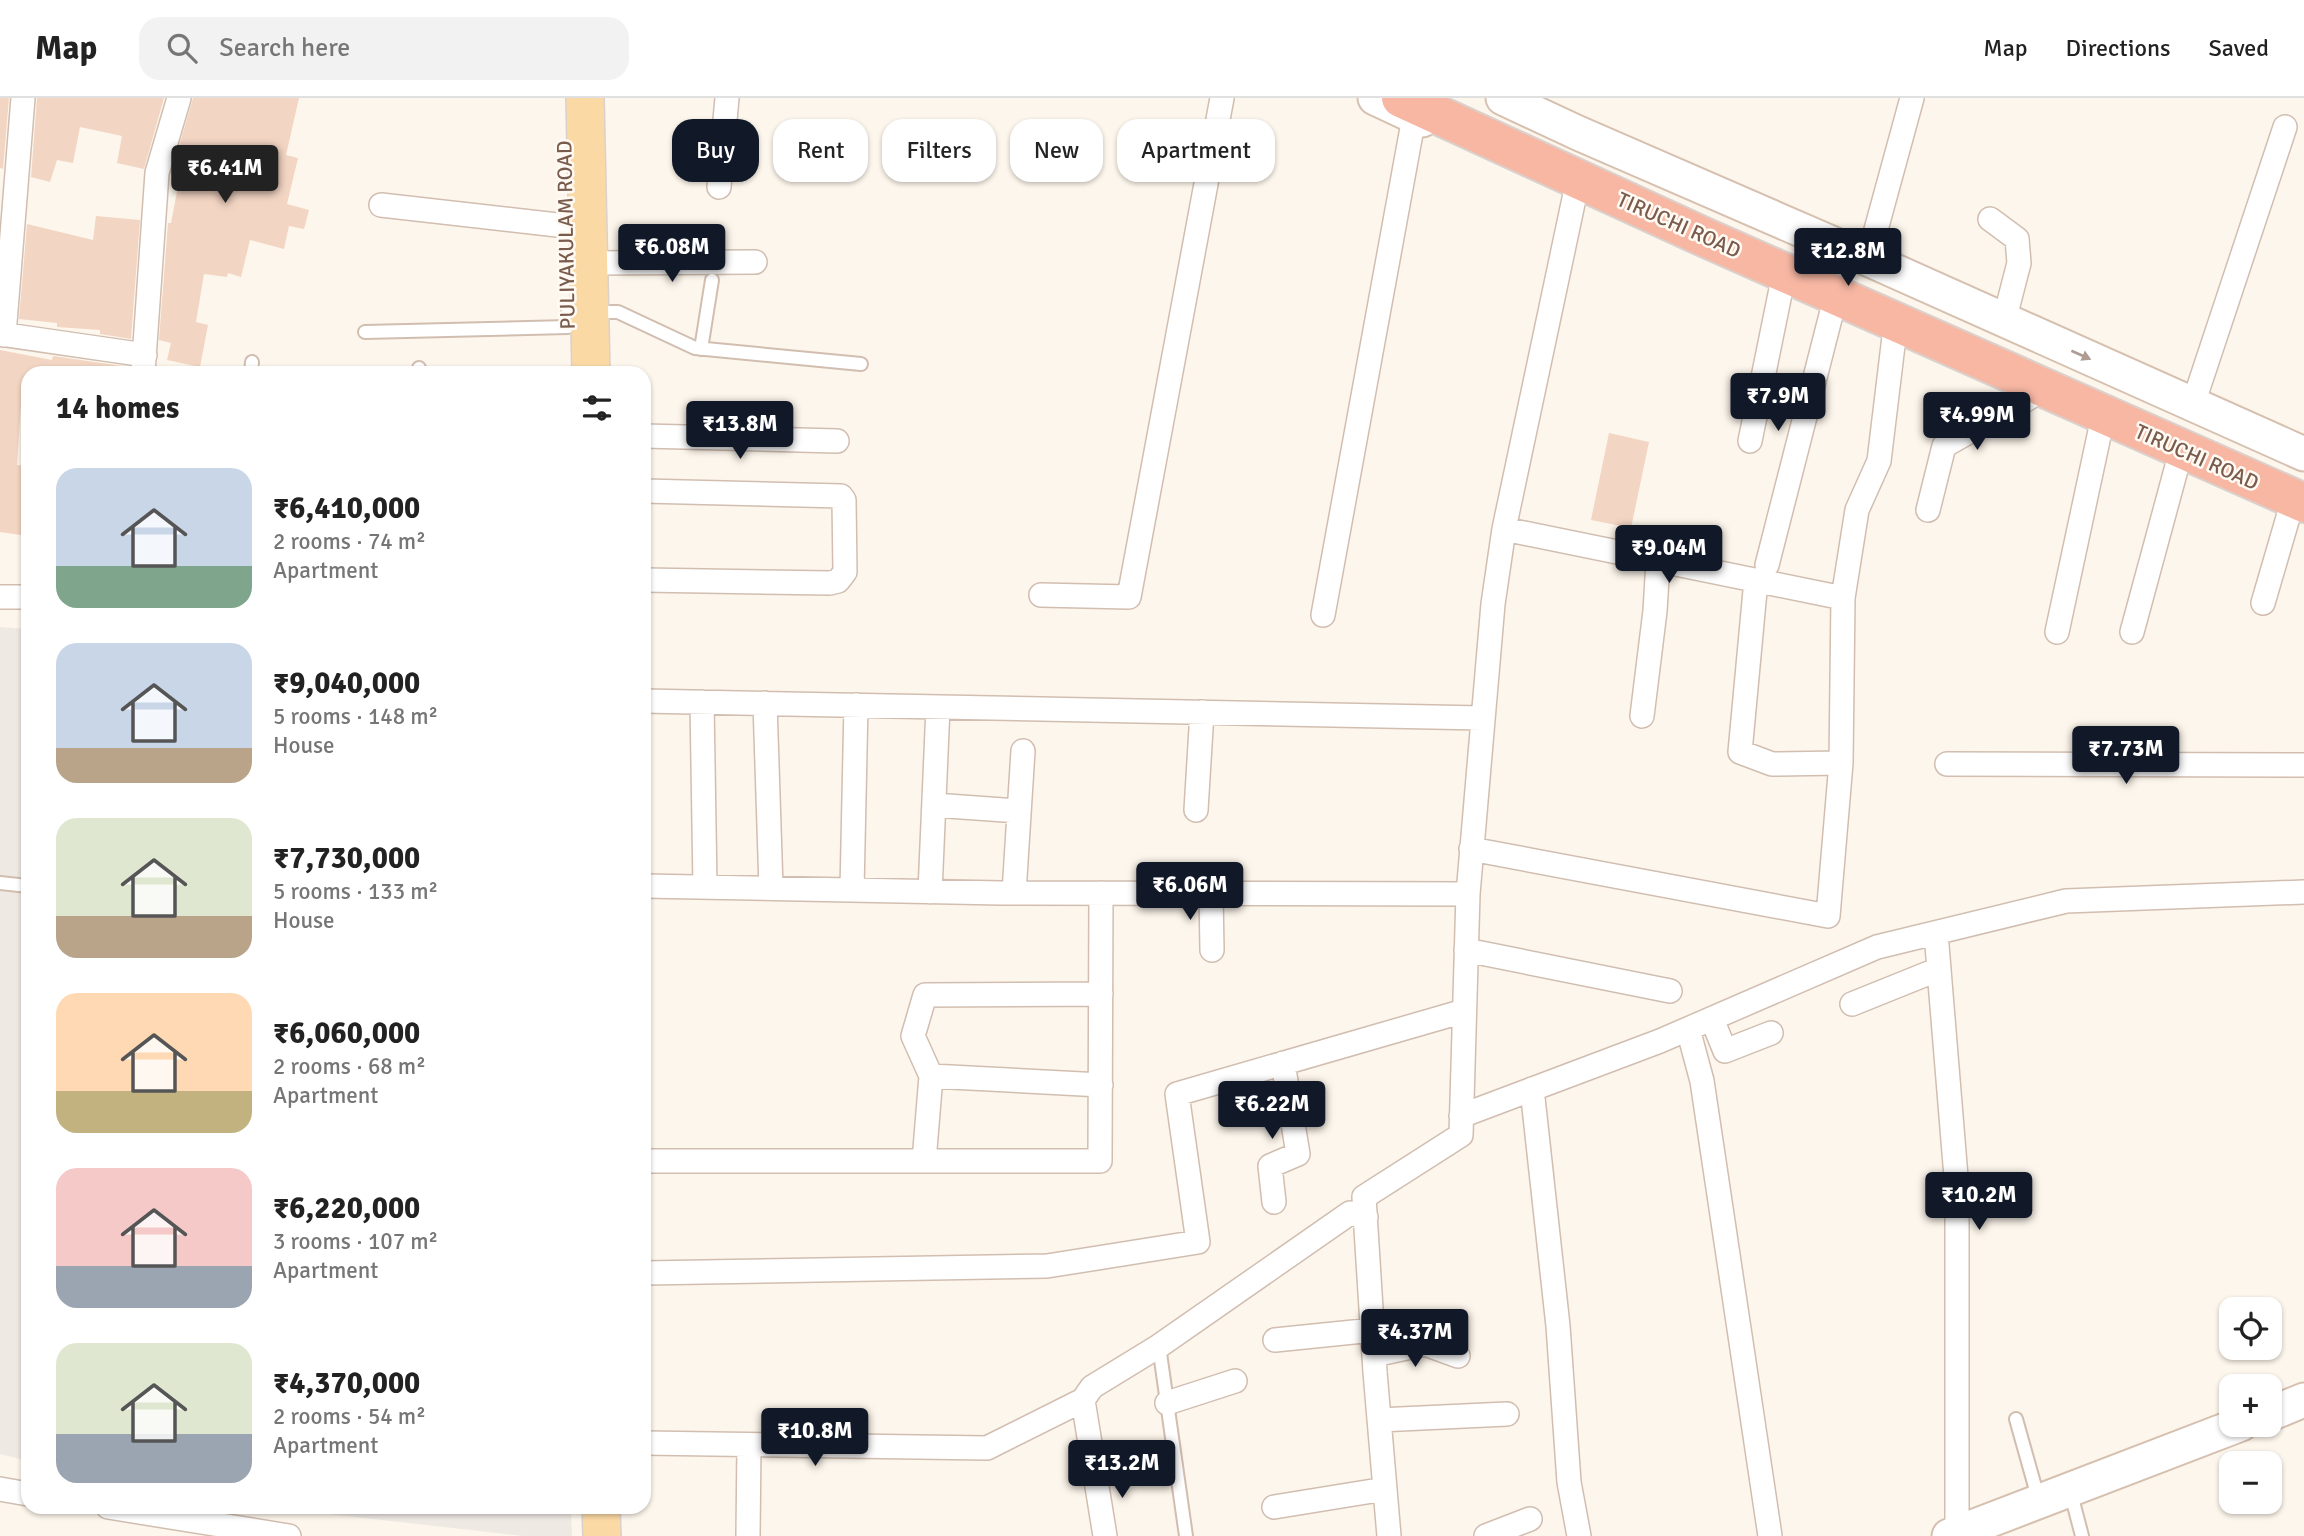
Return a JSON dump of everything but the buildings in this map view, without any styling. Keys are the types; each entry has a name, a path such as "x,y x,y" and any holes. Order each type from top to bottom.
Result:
{"highway":[{"name":"TIRUCHI ROAD","path":"1461,98 2304,478"},
{"name":"TIRUCHI ROAD","path":"1408,107 1704,237 2299,512"}],"main road":[{"name":"PULIYAKULAM ROAD","path":"563,98 566,226 575,318 588,366"},
{"name":"PULIYAKULAM ROAD","path":"569,366 575,318 589,263 585,98"},
{"path":"601,1514 602,1536"},
{"path":"624,1514 625,1536"}],"street":[{"path":"23,98 2,334 144,364 157,173 179,98"},
{"path":"719,187 727,98"},
{"path":"1041,595 1129,597 1222,98"},
{"path":"1376,98 1408,107 1575,194 1781,289 1894,337 2177,466 2299,512 2263,603"},
{"path":"1503,98 1578,134 1868,259 2304,454"},
{"path":"1868,259 1912,98"},
{"path":"1323,615 1408,107"},
{"path":"2193,404 2285,127"},
{"path":"1389,1536 1364,1197 1461,1135 1468,894 1493,604 1504,529 1575,194"},
{"path":"382,205 566,226"},
{"path":"1990,219 2017,239 2019,263 2004,321"},
{"path":"589,263 755,262"},
{"path":"1750,442 1781,289"},
{"path":"1832,311 1761,573 1740,752 1772,764 1841,763"},
{"path":"1471,849 1828,916 1841,763 1843,598 1857,510 1879,461 1894,337"},
{"path":"1928,510 1944,446 2029,398"},
{"path":"2057,632 2100,430"},
{"path":"651,436 837,441"},
{"path":"2132,632 2177,466"},
{"path":"651,491 841,495 844,500 845,572 838,581 830,583 651,580"},
{"path":"1504,529 1658,561 1761,573 1843,598"},
{"path":"1642,716 1655,611 1658,561"},
{"path":"0,597 21,597"},
{"path":"651,701 1482,718"},
{"path":"702,702 705,887"},
{"path":"765,703 771,888"},
{"path":"852,890 856,705"},
{"path":"930,891 938,707"},
{"path":"1196,810 1202,712"},
{"path":"1014,893 1023,751"},
{"path":"1947,764 2304,765"},
{"path":"934,805 1019,811"},
{"path":"651,886 1014,893 1468,894"},
{"path":"1461,1116 1688,1029 1877,947 2066,901 2304,892"},
{"path":"651,1161 1100,1161 1101,893"},
{"path":"1211,894 1212,950"},
{"path":"1937,933 1957,1189 1959,1438 1953,1534 2219,1432"},
{"path":"1466,950 1670,990"},
{"path":"1852,1004 1940,969"},
{"path":"924,1161 931,1076 913,1036 925,995 1101,994"},
{"path":"651,1273 1047,1266 1198,1242 1177,1094 1464,1011"},
{"path":"1712,1019 1725,1051 1771,1033"},
{"path":"1688,1029 1702,1081 1770,1536"},
{"path":"1275,1202 1270,1166 1298,1154 1283,1063"},
{"path":"931,1076 1101,1085"},
{"path":"1532,1089 1558,1326 1569,1482 1578,1536"},
{"path":"651,1443 987,1448 1083,1400 1092,1387 1159,1346 1350,1213 1366,1217"},
{"path":"1275,1340 1373,1330"},
{"path":"1374,1355 1425,1344 1458,1356"},
{"path":"1167,1403 1235,1381"},
{"path":"1083,1400 1105,1536"},
{"path":"2282,1409 2304,1401"},
{"path":"1379,1420 1507,1414"},
{"path":"748,1536 749,1445"},
{"path":"0,1489 21,1493"},
{"path":"1274,1507 1385,1489"},
{"path":"152,1514 289,1536"},
{"path":"1486,1536 1530,1519"}],"lane":[{"path":"701,349 712,280"},
{"path":"366,332 575,318 618,312 701,349 861,364"},
{"path":"0,883 21,885"},
{"path":"1159,1346 1186,1536"},
{"path":"2016,1419 2039,1502"},
{"path":"2070,1490 2082,1536"}],"shaded area":[{"path":"0,627 21,628 21,1459 0,1454"},
{"path":"329,1514 571,1514 572,1536 523,1536"}]}
